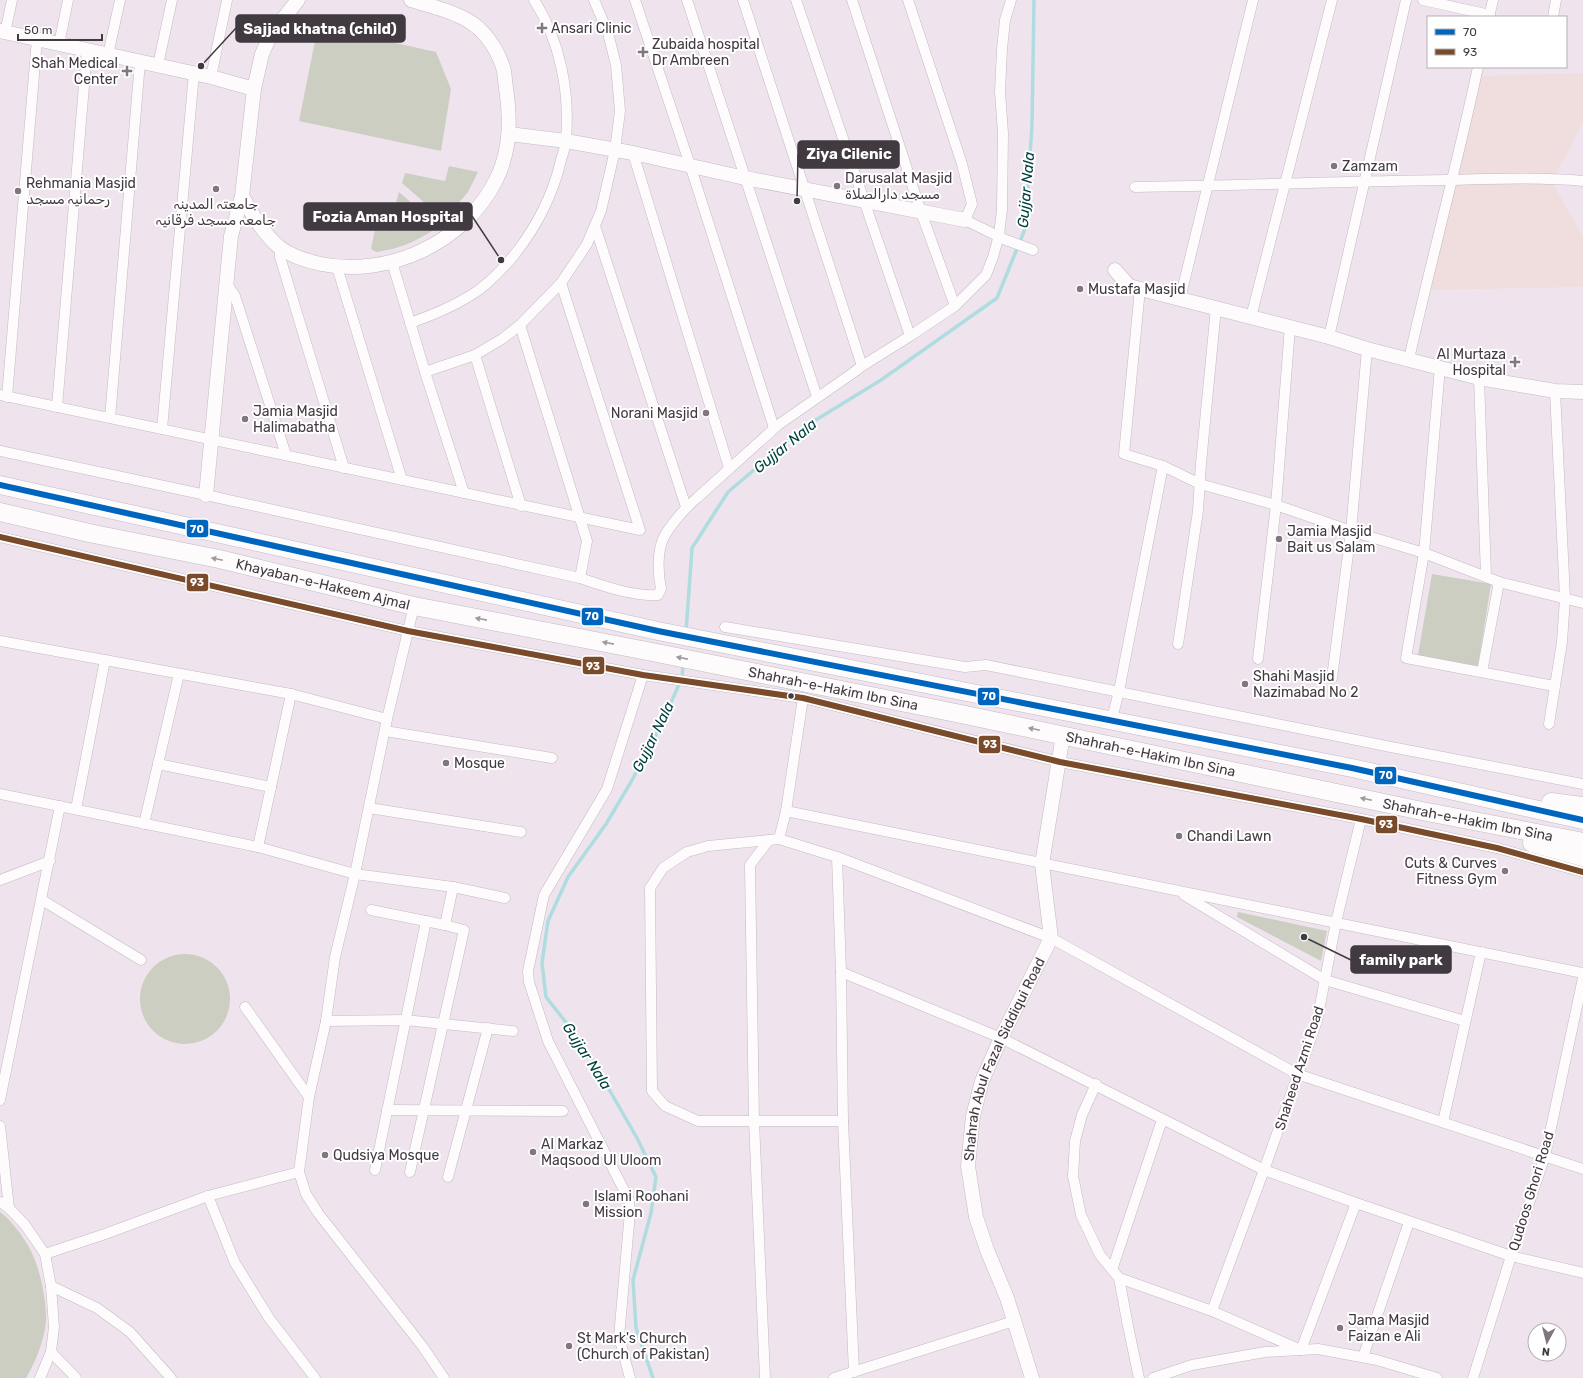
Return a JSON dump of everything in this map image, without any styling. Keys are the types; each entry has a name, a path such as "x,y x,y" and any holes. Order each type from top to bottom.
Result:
{"highway":[{"name":"Khayaban-e-Hakeem Ajmal","path":"0,485 658,631 725,635"},
{"name":"Khayaban-e-Hakeem Ajmal","path":"0,512 89,533 219,559 414,606 718,665"},
{"name":"Shahrah-e-Hakim Ibn Sina","path":"725,635 1112,719 1434,785 1583,820"},
{"name":"Shahrah-e-Hakim Ibn Sina","path":"718,665 1063,735 1422,811 1583,842"},
{"path":"1434,785 1583,806"},
{"path":"1422,811 1583,857"}],"street":[{"path":"12,0 3,32 194,73 254,89"},
{"path":"59,44 68,0"},
{"path":"108,55 120,0"},
{"path":"158,66 172,0"},
{"path":"211,77 227,0"},
{"path":"206,495 213,440 231,236 242,196 254,89 262,54 271,34 298,0"},
{"path":"242,196 258,224 280,247 303,260 337,267 364,267 392,262 419,253 464,223 483,202 496,179 505,156 509,134 508,100 503,68 489,38 468,20 445,10 410,0"},
{"path":"410,322 435,314 470,297 501,270 526,241 542,214 557,177 566,141 568,104 560,60 544,16 534,0"},
{"path":"425,372 475,355 502,339 520,325 560,283 587,244 601,211 615,150 620,111 616,65 608,33 594,0"},
{"path":"635,0 690,165 774,428"},
{"path":"687,0 817,397"},
{"path":"743,0 862,366"},
{"path":"796,0 910,336"},
{"path":"852,0 921,212 955,306"},
{"path":"908,0 962,164 972,204 965,220"},
{"path":"0,451 580,578 630,592 658,595 661,589 659,580 660,557 664,539 686,507 774,428 817,397 850,376 862,366 955,306 986,274 1002,238 1003,141 1000,92 1005,20 1011,0"},
{"path":"1180,299 1254,0"},
{"path":"1251,317 1332,0"},
{"path":"1329,337 1406,0"},
{"path":"1423,0 1489,16 1493,0"},
{"path":"1553,16 1556,0"},
{"path":"38,40 4,396 640,530 560,283"},
{"path":"57,407 87,50"},
{"path":"110,418 140,62"},
{"path":"1409,359 1453,180 1478,68"},
{"path":"162,429 194,73"},
{"path":"509,134 566,141 633,153 745,178 965,220 1002,238 1033,250"},
{"path":"633,153 729,468"},
{"path":"1134,187 1549,178 1583,181"},
{"path":"594,226 686,507"},
{"path":"280,247 280,257 344,468"},
{"path":"392,262 425,372 464,493"},
{"path":"337,267 402,480"},
{"path":"1115,270 1129,286 1329,337 1367,349 1480,378 1555,391 1583,392"},
{"path":"227,284 235,296 286,455"},
{"path":"1140,289 1124,454 1163,466 1200,484 1276,505 1351,531 1424,553 1499,582 1583,603"},
{"path":"1178,644 1198,511 1216,308"},
{"path":"520,325 587,541 580,578"},
{"path":"1258,659 1276,505 1290,327"},
{"path":"1332,678 1351,531 1367,349"},
{"path":"475,355 521,506"},
{"path":"1440,367 1424,553 1406,658 1554,686"},
{"path":"1480,378 1486,576"},
{"path":"1549,724 1562,642 1564,598 1555,391"},
{"path":"1112,719 1119,691 1163,466"},
{"path":"0,520 65,533 89,533"},
{"path":"0,537 408,631 643,675 803,698 1060,762 1361,819 1497,848 1583,872"},
{"path":"1482,672 1499,582"},
{"path":"414,606 387,719 355,874 335,957 326,1020 309,1097 299,1172 306,1194 318,1213 423,1347 444,1378"},
{"path":"725,635 965,667 986,665 1391,747 1583,784"},
{"path":"0,641 291,694 387,719"},
{"path":"76,810 104,660"},
{"path":"144,824 179,674"},
{"path":"630,1378 619,1337 630,1212 629,1200 548,1041 529,982 528,971 544,895 607,789 643,675"},
{"path":"258,847 291,694"},
{"path":"765,1378 754,1122 750,865 774,840 786,811 803,698"},
{"path":"385,731 552,758"},
{"path":"1051,938 1042,864 1060,762 1063,735"},
{"path":"158,764 271,787"},
{"path":"0,794 258,847 355,874 453,887 505,898"},
{"path":"0,1100 60,806"},
{"path":"369,808 521,832"},
{"path":"786,811 1178,892 1336,922 1583,973"},
{"name":"Shaheed Azmi Road","path":"1212,1311 1317,1021 1336,922 1361,819"},
{"path":"843,1121 754,1122 698,1120 665,1106 652,1091 650,888 664,868 687,852 708,846 774,840 837,857 1051,938 1298,1074 1583,1168"},
{"path":"837,857 841,972 843,1121 854,1372"},
{"path":"0,880 50,861"},
{"path":"445,925 453,887"},
{"path":"1178,892 1325,980 1465,1021"},
{"path":"42,900 141,960"},
{"path":"371,910 464,930 410,1172"},
{"path":"375,1170 426,921"},
{"name":"Shahrah Abul Fazal Siddiqui Road","path":"1032,1378 1014,1321 976,1217 968,1166 973,1116 982,1081 1001,1038 1051,938"},
{"path":"1443,1122 1481,952"},
{"path":"841,972 1001,1038 1096,1084 1162,1120 1264,1170 1510,1256 1583,1273"},
{"name":"Qudoos Ghori Road","path":"1473,1378 1510,1256 1544,1156 1583,978"},
{"path":"245,1007 309,1097"},
{"path":"326,1020 406,1020 513,1031"},
{"path":"448,1178 488,1028"},
{"path":"1096,1084 1082,1115 1075,1142 1073,1176 1081,1215 1100,1255 1116,1274 1139,1378"},
{"path":"387,1110 563,1112"},
{"path":"1116,1274 1162,1120"},
{"path":"0,1126 4,1205 25,1225 45,1254 51,1286 54,1327 51,1352 41,1377"},
{"path":"45,1254 105,1234 208,1196 299,1172"},
{"path":"208,1196 236,1263 269,1318 315,1378"},
{"path":"1301,1350 1356,1203"},
{"path":"1362,1357 1410,1222"},
{"path":"1116,1274 1212,1311 1301,1350"},
{"path":"51,1286 97,1308 130,1332 171,1378"},
{"path":"834,1378 1014,1321"},
{"path":"1153,1378 1170,1375 1192,1365 1265,1352 1318,1349 1377,1360 1437,1378"},
{"path":"51,1352 76,1378"}],"shaded area":[{"path":"318,26 436,52 451,89 441,151 299,121"},
{"path":"1583,73 1583,123 1554,178 1550,179 1583,236 1583,287 1425,290 1476,76"},
{"path":"449,166 478,172 468,192 444,220 402,183 405,173 445,181"},
{"path":"399,192 439,227 409,243 376,252 371,249 375,230 388,231"},
{"path":"1432,574 1491,584 1478,666 1418,655"},
{"path":"1238,912 1327,931 1321,961 1237,917"},
{"path":"185,954 202,958 217,967 226,982 230,999 226,1016 217,1031 202,1040 185,1044 168,1040 153,1031 144,1016 140,999 144,982 153,967 168,958"},
{"path":"0,1212 15,1226 32,1252 43,1289 46,1321 36,1358 26,1378 0,1378"}],"waterway":[{"name":"Gujjar Nala","path":"686,632 692,548 728,492 806,426 881,380 997,298 1025,229 1032,125 1034,0"},
{"name":"Gujjar Nala","path":"653,1378 636,1328 633,1280 651,1213 656,1177 637,1138 583,1044 546,997 542,963 548,921 568,877 606,824 631,782 660,727 682,678 683,664"}],"transit line":[{"name":"70","path":"0,485 658,631 1352,768 1583,820"},
{"name":"93","path":"0,537 408,631 643,675 803,698 1060,762 1361,819 1497,848 1583,872"}],"place":[{"name":"Ansari Clinic","path":"542,28"},
{"name":"Zubaida hospital Dr Ambreen","path":"643,52"},
{"name":"Sajjad khatna (child)","path":"201,66"},
{"name":"Shah Medical Center","path":"127,71"},
{"name":"Zamzam","path":"1334,166"},
{"name":"Darusalat Masjid مسجد دارالصلاة","path":"837,186"},
{"name":"جامعتہ المدینہ جامعہ مسجد فرقانیہ","path":"216,189"},
{"name":"Rehmania Masjid رحمانیہ مسجد","path":"18,191"},
{"name":"Ziya Cilenic","path":"797,201"},
{"name":"Fozia Aman Hospital","path":"501,260"},
{"name":"Mustafa Masjid","path":"1080,289"},
{"name":"Al Murtaza Hospital","path":"1515,362"},
{"name":"Norani Masjid","path":"706,413"},
{"name":"Jamia Masjid Halimabatha","path":"245,419"},
{"name":"Jamia Masjid Bait us Salam","path":"1279,539"},
{"name":"Shahi Masjid Nazimabad No 2","path":"1245,684"},
{"name":"Mosque","path":"446,763"},
{"name":"Chandi Lawn","path":"1179,836"},
{"name":"Cuts & Curves Fitness Gym","path":"1505,871"},
{"name":"family park","path":"1304,937"},
{"name":"Al Markaz Maqsood Ul Uloom","path":"533,1152"},
{"name":"Qudsiya Mosque","path":"325,1155"},
{"name":"Islami Roohani Mission","path":"586,1204"},
{"name":"Jama Masjid Faizan e Ali","path":"1340,1328"},
{"name":"St Mark's Church (Church of Pakistan)","path":"569,1346"}]}
